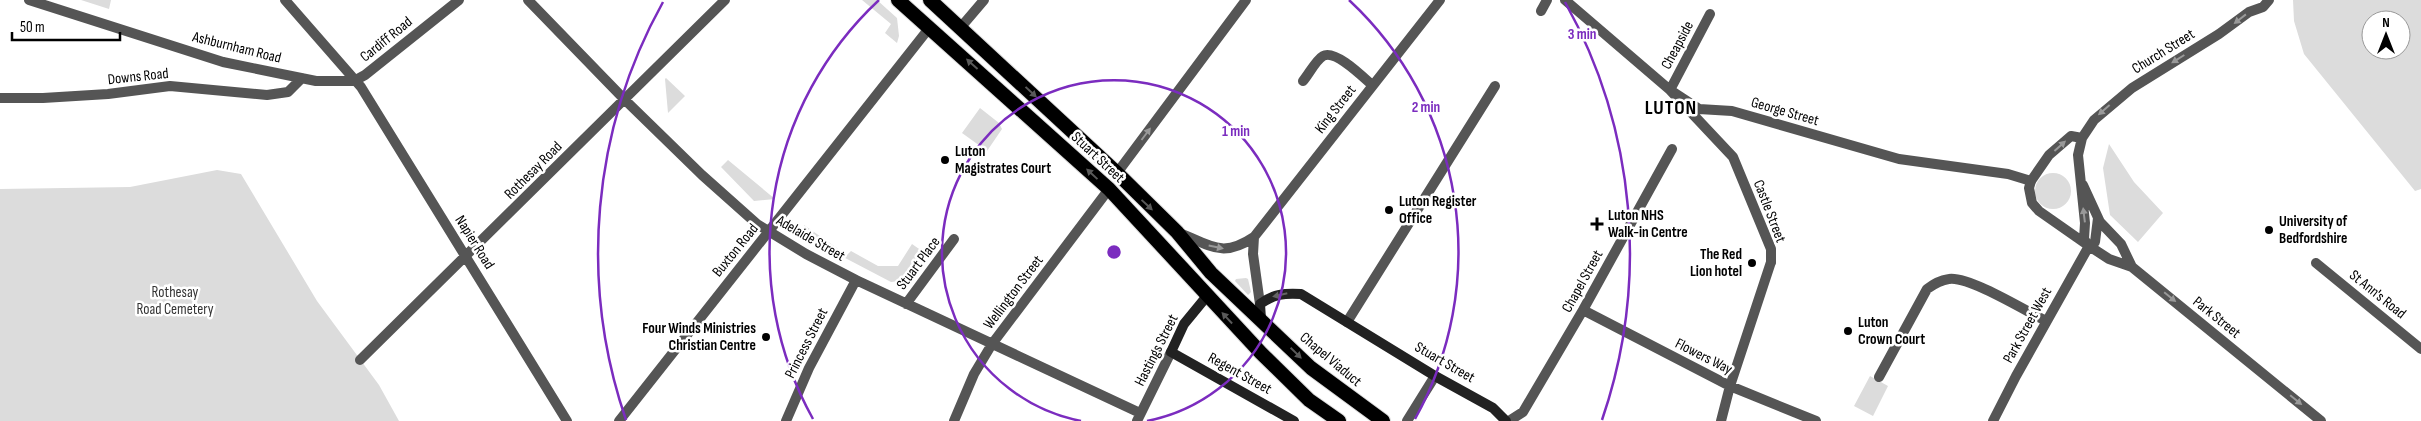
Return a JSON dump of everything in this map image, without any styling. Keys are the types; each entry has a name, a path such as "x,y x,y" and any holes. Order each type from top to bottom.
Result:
{"highway":[{"name":"Stuart Street","path":"898,0 1109,189 1261,353 1310,400 1339,421"},
{"name":"Stuart Street","path":"930,0 1117,173 1176,232 1211,273 1261,319"},
{"name":"Chapel Viaduct","path":"1261,319 1311,368 1383,421"}],"main road":[{"name":"Stuart Street","path":"1260,304 1280,294 1301,294 1435,376 1493,408 1507,421"},
{"name":"Hastings Street","path":"1171,352 1184,324 1207,296"},
{"path":"1260,304 1261,319"},
{"name":"Regent Street","path":"1171,352 1294,421"}],"street":[{"name":"Ashburnham Road","path":"28,0 223,62 316,81 354,81"},
{"name":"Napier Road","path":"285,0 361,87 567,421"},
{"name":"Cardiff Road","path":"354,81 365,75 459,0"},
{"name":"Adelaide Street","path":"528,0 625,100 746,214 769,232 856,280 992,344 1139,417"},
{"name":"Rothesay Road","path":"360,360 725,0"},
{"path":"961,27 984,0"},
{"path":"1117,173 1246,0"},
{"name":"King Street","path":"1254,236 1440,0"},
{"path":"1541,11 1547,0"},
{"name":"George Street","path":"1565,0 1670,90 1699,109 1732,111 1899,159 2008,174 2031,181"},
{"name":"Church Street","path":"2082,138 2098,115 2132,88 2220,34 2249,12 2266,3"},
{"name":"Cheapside","path":"1670,90 1710,14"},
{"name":"Buxton Road","path":"619,421 930,27"},
{"path":"1303,81 1322,56 1329,54 1337,56 1372,85"},
{"name":"Downs Road","path":"0,98 43,98 108,94 170,86 267,95 288,92 302,78"},
{"path":"1347,322 1495,86"},
{"name":"Castle Street","path":"1670,90 1732,157 1771,249 1771,262 1730,386 1721,421"},
{"path":"2031,181 2050,156 2066,140 2072,136 2082,138 2077,159 2082,183 2084,239 2088,246"},
{"name":"Chapel Street","path":"1507,421 1523,412 1584,310 1672,150"},
{"name":"Park Street","path":"2031,181 2030,194 2037,208 2088,246 2109,259 2132,267 2321,421"},
{"path":"2082,183 2098,218 2121,244 2132,267"},
{"name":"Wellington Street","path":"954,421 974,374 992,344 1109,189"},
{"name":"Park Street West","path":"1993,421 2088,246 2095,242 2098,218"},
{"path":"1176,232 1211,246 1232,249 1254,236"},
{"path":"1254,236 1254,260 1260,304"},
{"name":"Stuart Place","path":"906,304 954,239"},
{"name":"St Ann's Road","path":"2316,263 2421,349"},
{"path":"1879,377 1927,289 1938,282 1950,279 1969,282 2046,321"},
{"name":"Princess Street","path":"786,421 809,368 856,280"},
{"name":"Flowers Way","path":"1584,310 1730,386 1816,421"},
{"name":"Hastings Street","path":"1139,417 1171,352"},
{"path":"1407,421 1435,376"}],"green space":[{"path":"81,0 111,0 109,9"},
{"path":"862,0 877,0 897,18 899,36 897,43 885,33 891,24"},
{"path":"2293,0 2421,0 2421,189 2415,191 2304,54 2294,21"},
{"path":"665,79 685,96 668,113"},
{"path":"980,108 999,123 1002,129 987,151 962,133"},
{"path":"2109,144 2134,182 2163,213 2138,242 2110,215 2103,168"},
{"path":"728,160 775,199 754,201 721,167"},
{"name":"Rothesay Road Cemetery","path":"217,170 241,174 317,301 379,385 399,421 0,421 0,189 130,187"},
{"path":"2053,173 2060,174 2066,178 2070,184 2070,198 2066,204 2060,208 2053,209 2046,208 2040,204 2036,198 2035,191 2036,184 2040,178 2046,174"},
{"path":"804,225 847,255 851,251 878,266 898,266 912,244 922,251 921,256 912,272 902,279 891,282 807,238"},
{"path":"1236,279 1248,279 1251,292 1248,295 1235,281"},
{"path":"1870,376 1888,386 1873,416 1854,406"}],"place":[{"name":"Luton Magistrates Court","path":"945,160"},
{"name":"Luton Register Office","path":"1389,210"},
{"name":"Luton NHS Walk-in Centre","path":"1597,224"},
{"name":"University of Bedfordshire","path":"2269,230"},
{"name":"The Red Lion hotel","path":"1752,263"},
{"name":"Luton Crown Court","path":"1848,331"},
{"name":"Four Winds Ministries Christian Centre","path":"766,337"}],"district":[{"name":"LUTON","path":"1671,107"}]}
